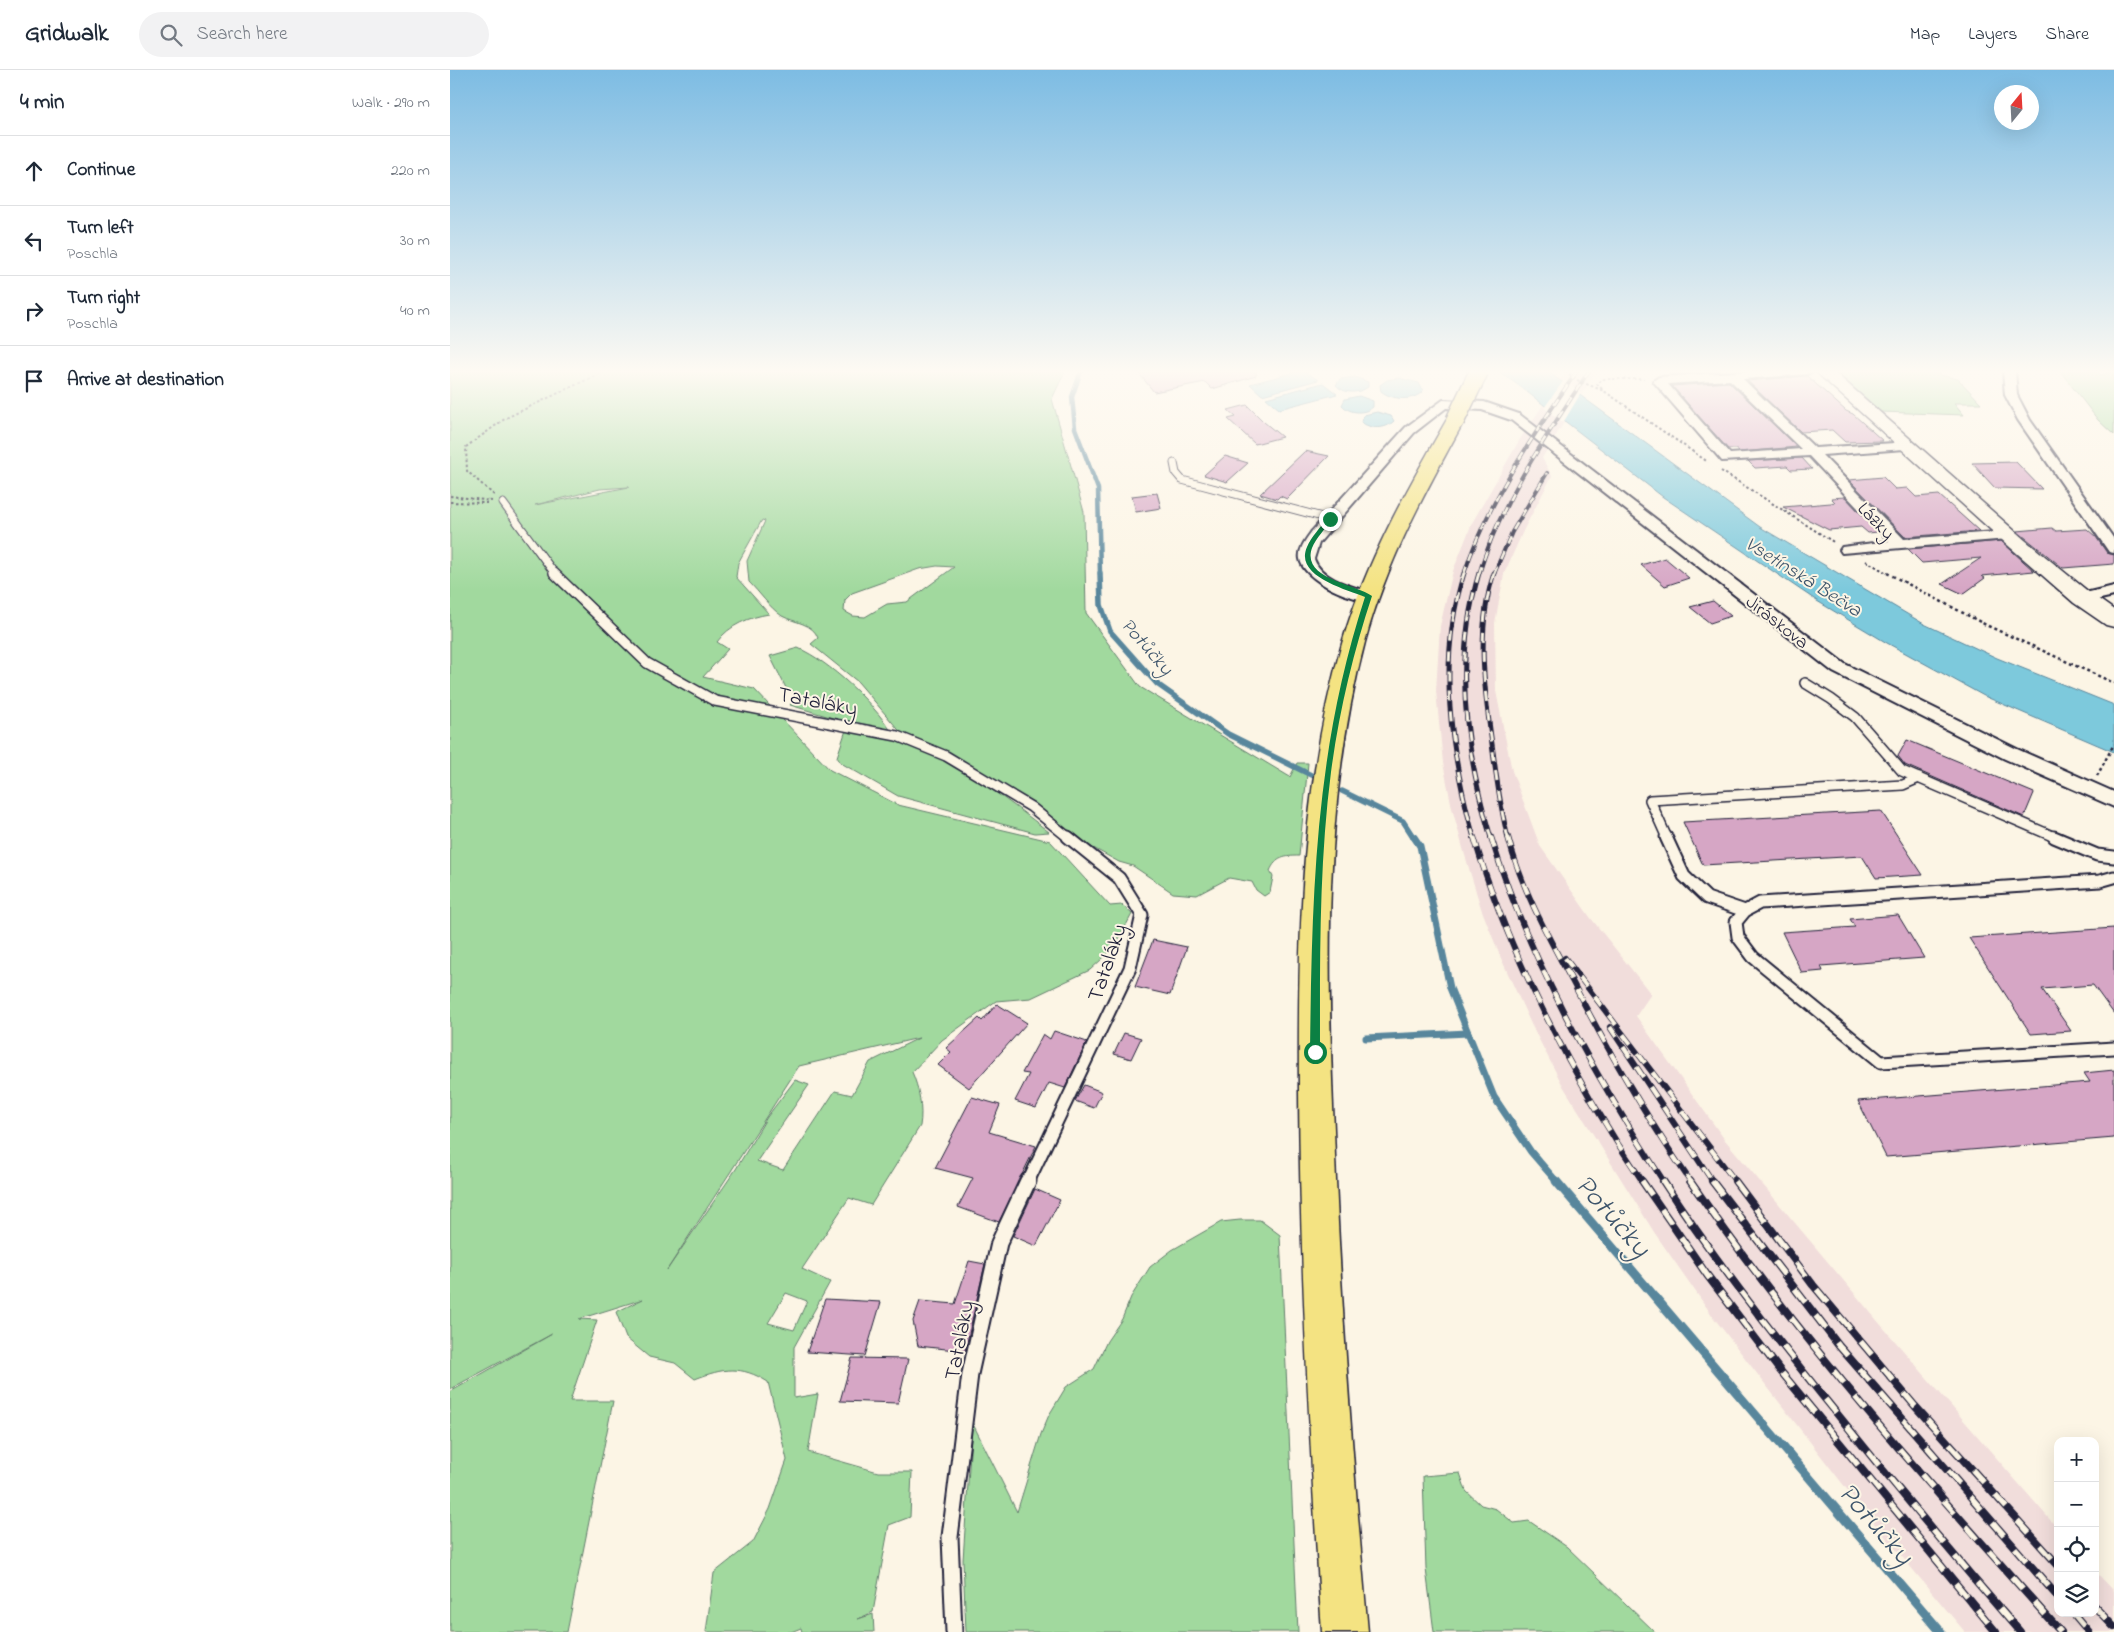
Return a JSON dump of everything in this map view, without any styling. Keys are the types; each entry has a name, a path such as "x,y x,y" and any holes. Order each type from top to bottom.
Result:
{"main road":[{"path":"1345,1632 1332,1479 1319,1228 1315,1052 1316,940 1320,837 1327,772 1353,643 1368,596 1391,542 1444,444"}],"street":[{"name":"Jiráskova","path":"1368,596 1329,582 1309,565 1307,557 1310,546 1330,519 1398,444"},
{"name":"Jiráskova","path":"1549,444 1840,668 2011,754 2114,800"},
{"path":"1703,444 1717,463 1812,452 1905,445 2082,598 2114,620"},
{"name":"Lázky","path":"1804,444 1900,544"},
{"path":"2041,444 2114,549"},
{"name":"Lázky","path":"1847,550 2008,535"},
{"path":"2082,598 2114,591"}],"lane":[{"path":"1174,464 1176,472 1182,480 1330,519"},
{"name":"Tataláky","path":"503,503 559,580 647,663 715,701 897,736 946,756 1031,808 1075,840 1119,878 1142,915 1139,936 1130,968 1095,1045 1032,1169 999,1243 970,1374 950,1537 954,1632"},
{"path":"1805,683 1848,710 1870,733 1891,763 1919,778 2097,855 2114,857"},
{"path":"1745,911 1707,898 1684,876 1650,800 1903,785 1919,778"},
{"path":"2114,877 2100,881 1760,903 1745,911 1736,922 1738,937 1753,957 1881,1062 2114,1048"}],"path":[{"path":"470,444 466,447 467,471 503,503"},
{"path":"1687,444 1847,550 1952,609 2022,643 2114,683"},
{"path":"450,496 503,503"},
{"path":"450,502 503,503"},
{"path":"2103,764 2114,744"}],"shaded area":[{"path":"1517,444 1551,444 1542,458 1552,476 1524,529 1504,574 1495,623 1496,691 1512,771 1540,846 1590,917 1651,994 1636,1016 1725,1140 1881,1325 2054,1524 2054,1617 2099,1617 2099,1575 2114,1591 2114,1632 1965,1632 1863,1510 1714,1318 1654,1232 1563,1086 1531,1024 1500,956 1481,908 1452,808 1443,763 1436,691 1440,626 1453,571 1472,523"}],"green space":[{"path":"450,444 1065,444 1084,512 1086,613 1140,687 1290,777 1297,763 1308,763 1299,856 1281,858 1272,866 1270,871 1273,877 1270,892 1264,896 1256,890 1252,882 1229,878 1197,895 1173,893 1133,866 1119,862 1055,827 1039,813 903,735 858,682 811,644 818,638 812,629 782,616 749,582 747,561 765,521 762,520 738,563 736,577 769,614 740,623 722,636 717,642 728,649 703,677 754,689 830,770 898,805 1050,841 1110,906 1122,905 1132,914 1114,948 1090,970 1031,998 996,1001 942,1040 912,1072 920,1099 920,1126 871,1205 849,1198 802,1269 830,1282 794,1347 794,1398 818,1394 808,1452 878,1472 912,1472 910,1517 889,1525 873,1612 858,1619 873,1614 874,1632 802,1632 801,1628 791,1632 706,1632 714,1573 753,1542 770,1509 787,1460 768,1382 749,1373 732,1370 714,1372 695,1379 675,1363 649,1357 626,1338 616,1312 643,1299 579,1319 597,1320 570,1401 613,1401 567,1632 450,1632 450,1392 552,1334 450,1389","holes":["629,487 535,505 600,489","937,566 954,567 907,602 887,604 865,617 853,616 844,611 845,600 852,593 919,569","919,1038 870,1062 852,1095 835,1091 783,1170 757,1161 809,1085 795,1080 767,1117 736,1169 667,1270 799,1066","786,1293 807,1301 794,1330 768,1323"]},
{"path":"798,648 823,663 849,684 873,708 891,731 850,723 790,705 797,695 786,688 770,656"},
{"path":"846,730 903,742 938,756 987,786 1049,832 1035,833 898,796 841,763 837,757"},
{"path":"1260,1220 1280,1235 1298,1632 966,1632 963,1560 972,1422 1017,1512 1041,1434 1049,1415 1066,1387 1094,1369 1107,1341 1122,1319 1131,1297 1150,1267 1172,1250 1221,1222"},
{"path":"1460,1473 1466,1491 1481,1505 1496,1509 1514,1523 1529,1521 1567,1547 1655,1632 1434,1632 1426,1569 1423,1476"}],"water":[{"name":"Vsetínská Bečva","path":"1594,444 1647,444 1760,527 1924,624 1997,658 2114,705 2114,752 1984,696 1887,643 1817,601 1663,497"}],"building":[{"path":"1723,444 1794,444 1797,447 1739,452 1737,449 1728,449"},
{"path":"1305,451 1329,456 1287,499 1280,496 1277,499 1260,494"},
{"path":"1225,456 1248,463 1227,482 1204,475"},
{"path":"1802,458 1812,469 1791,470 1787,466 1755,468 1748,461"},
{"path":"2016,462 2042,489 1995,488 1972,463"},
{"path":"1883,477 1895,489 1907,488 1916,497 1939,495 1979,531 1905,537 1849,480"},
{"path":"1157,493 1161,508 1136,512 1132,496"},
{"path":"1845,497 1878,532 1868,533 1861,527 1829,530 1783,507 1831,503 1835,502 1831,498"},
{"path":"2052,528 2056,531 2087,529 2096,537 2107,553 2114,555 2114,564 2063,568 2017,531"},
{"path":"2001,541 2034,571 1982,576 1985,578 1963,594 1942,584 1981,558 1922,563 1908,549"},
{"path":"1665,558 1689,578 1665,586 1641,565"},
{"path":"1713,601 1731,616 1710,623 1690,607"},
{"path":"1907,740 2034,793 2024,817 1905,765 1898,756"},
{"path":"1881,811 1923,875 1876,878 1862,856 1703,865 1683,822"},
{"path":"1898,915 1924,958 1821,966 1823,971 1802,973 1782,932 1855,927 1850,919"},
{"path":"2114,928 2114,1014 2093,985 2042,989 2071,1031 2031,1034 1969,938"},
{"path":"1153,940 1187,947 1170,995 1135,987"},
{"path":"997,1004 1027,1023 969,1088 938,1065 951,1052 946,1048 979,1018 982,1021"},
{"path":"1054,1031 1087,1042 1065,1088 1049,1083 1036,1108 1015,1101 1029,1074 1022,1073 1043,1034 1050,1039"},
{"path":"1124,1033 1141,1038 1131,1059 1114,1054"},
{"path":"2114,1070 2114,1138 1886,1157 1858,1101 2090,1082 2084,1073"},
{"path":"1084,1085 1102,1092 1094,1108 1075,1101"},
{"path":"972,1097 1000,1105 989,1132 1036,1146 999,1222 958,1207 973,1178 935,1168"},
{"path":"1035,1189 1060,1200 1036,1246 1013,1236"},
{"path":"969,1261 985,1264 965,1351 918,1346 913,1321 920,1301 955,1304"},
{"path":"825,1299 881,1302 865,1356 807,1352"},
{"path":"852,1358 908,1359 898,1403 840,1401"}],"waterway":[{"name":"Potůčky","path":"1081,444 1098,489 1100,574"},
{"name":"Potůčky","path":"1100,573 1101,605 1110,631 1157,684 1228,734 1311,775"},
{"name":"Potůčky","path":"1342,791 1403,821 1414,838"},
{"name":"Potůčky","path":"1414,837 1420,846 1450,988 1494,1097 1531,1152 1557,1182"},
{"path":"1366,1038 1468,1033"},
{"name":"Potůčky","path":"1556,1181 1941,1632"}],"railway":[{"path":"1464,574 1474,547 1499,494 1529,444"},
{"path":"1479,574 1488,547 1512,494 1542,444"},
{"path":"1494,574 1512,532 1547,473"},
{"path":"1464,573 1451,639 1449,672 1450,706 1453,739 1474,838"},
{"path":"1479,573 1466,639 1466,706 1474,773 1491,838"},
{"path":"1494,573 1488,594 1483,636 1484,680 1497,779 1508,838"},
{"path":"1474,837 1505,926 1546,1016 1593,1103 1643,1182"},
{"path":"1491,837 1506,883 1524,928 1566,1016 1613,1100 1664,1182"},
{"path":"1508,837 1527,892 1552,944 1628,1082 1658,1133 1691,1182"},
{"path":"1565,958 1736,1182"},
{"path":"1610,1027 1713,1182"},
{"path":"1642,1181 1707,1275 1778,1368 1996,1632"},
{"path":"1663,1181 1720,1263 1800,1368 1919,1514 2020,1632"},
{"path":"1690,1181 1732,1241 1868,1412 2061,1632"},
{"path":"1712,1181 1839,1346 2054,1592"},
{"path":"1735,1181 1813,1285 1915,1406 2054,1561"},
{"path":"2099,1611 2114,1627"},
{"path":"2076,1617 2089,1632"}],"route":[{"path":"1315,1052 1316,940 1320,837 1327,772 1339,703 1353,643 1368,596 1329,582 1317,574 1309,565 1307,557 1310,546 1317,534 1330,519"}]}
